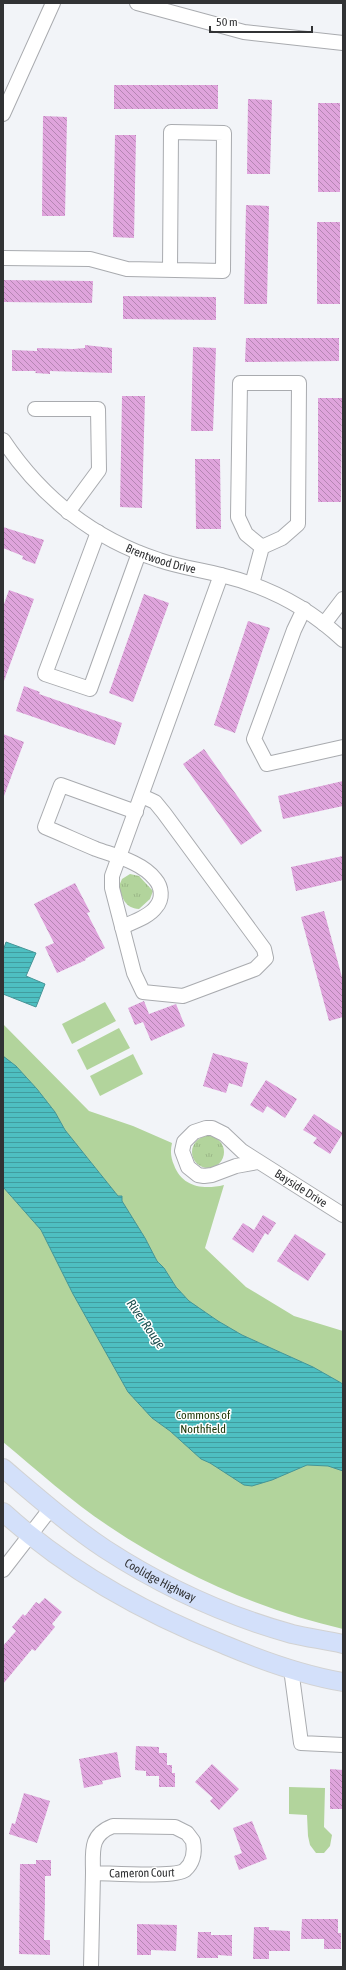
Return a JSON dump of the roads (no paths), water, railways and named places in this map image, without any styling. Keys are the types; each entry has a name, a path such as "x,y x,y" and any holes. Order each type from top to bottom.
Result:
{"main road":[{"name":"Coolidge Highway","path":"3,1468 51,1508 104,1548 162,1583 226,1611 293,1634 343,1644"},
{"path":"3,1512 31,1535 105,1588 140,1608 191,1632 245,1653 315,1677 343,1682"}],"street":[{"path":"3,114 53,3"},
{"path":"137,3 244,32 343,43"},
{"path":"3,258 90,259 127,269 223,271 224,133 171,132 170,269"},
{"path":"240,383 299,383 298,524 282,538 262,547 246,534 238,517 240,383"},
{"path":"35,409 98,409 99,470 68,512"},
{"name":"Brentwood Drive","path":"3,440 32,478 68,512 98,532 139,553 160,561 221,575 276,593 304,609 343,640"},
{"path":"98,532 45,674 90,689 139,553"},
{"path":"252,584 262,547"},
{"path":"142,796 155,802 164,813 264,949 266,958 255,969 183,996 143,992 134,973 112,888 112,876 221,575"},
{"path":"324,624 343,600"},
{"path":"304,609 294,630 254,739 267,764 343,747"},
{"path":"122,927 148,914 156,907 161,897 159,886 155,879 145,870 45,827 61,785 136,812"},
{"name":"Bayside Drive","path":"258,1162 236,1166 212,1175 204,1176 198,1175 188,1167 182,1151 184,1142 194,1132 206,1128 212,1128 224,1134 242,1151 258,1162 343,1215"},
{"path":"3,1570 51,1508"},
{"path":"291,1669 301,1743 343,1745"},
{"name":"Cameron Court","path":"92,1967 93,1873 94,1841 100,1832 113,1826 175,1827 187,1834 193,1841 193,1860 185,1870 179,1873 93,1873"}],"water":[{"path":"6,942 36,953 26,976 45,984 36,1007 3,994 3,951"},
{"name":"River Rouge","path":"3,1056 16,1066 37,1089 55,1112 65,1130 118,1196 122,1196 122,1201 145,1238 157,1261 164,1268 176,1287 189,1301 242,1335 313,1367 343,1384 343,1471 328,1466 307,1465 272,1480 252,1486 244,1485 210,1463 201,1459 170,1431 152,1418 128,1392 73,1294 41,1230 3,1187"}],"park label":[{"name":"Commons of Northfield","path":"203,1422"}]}
